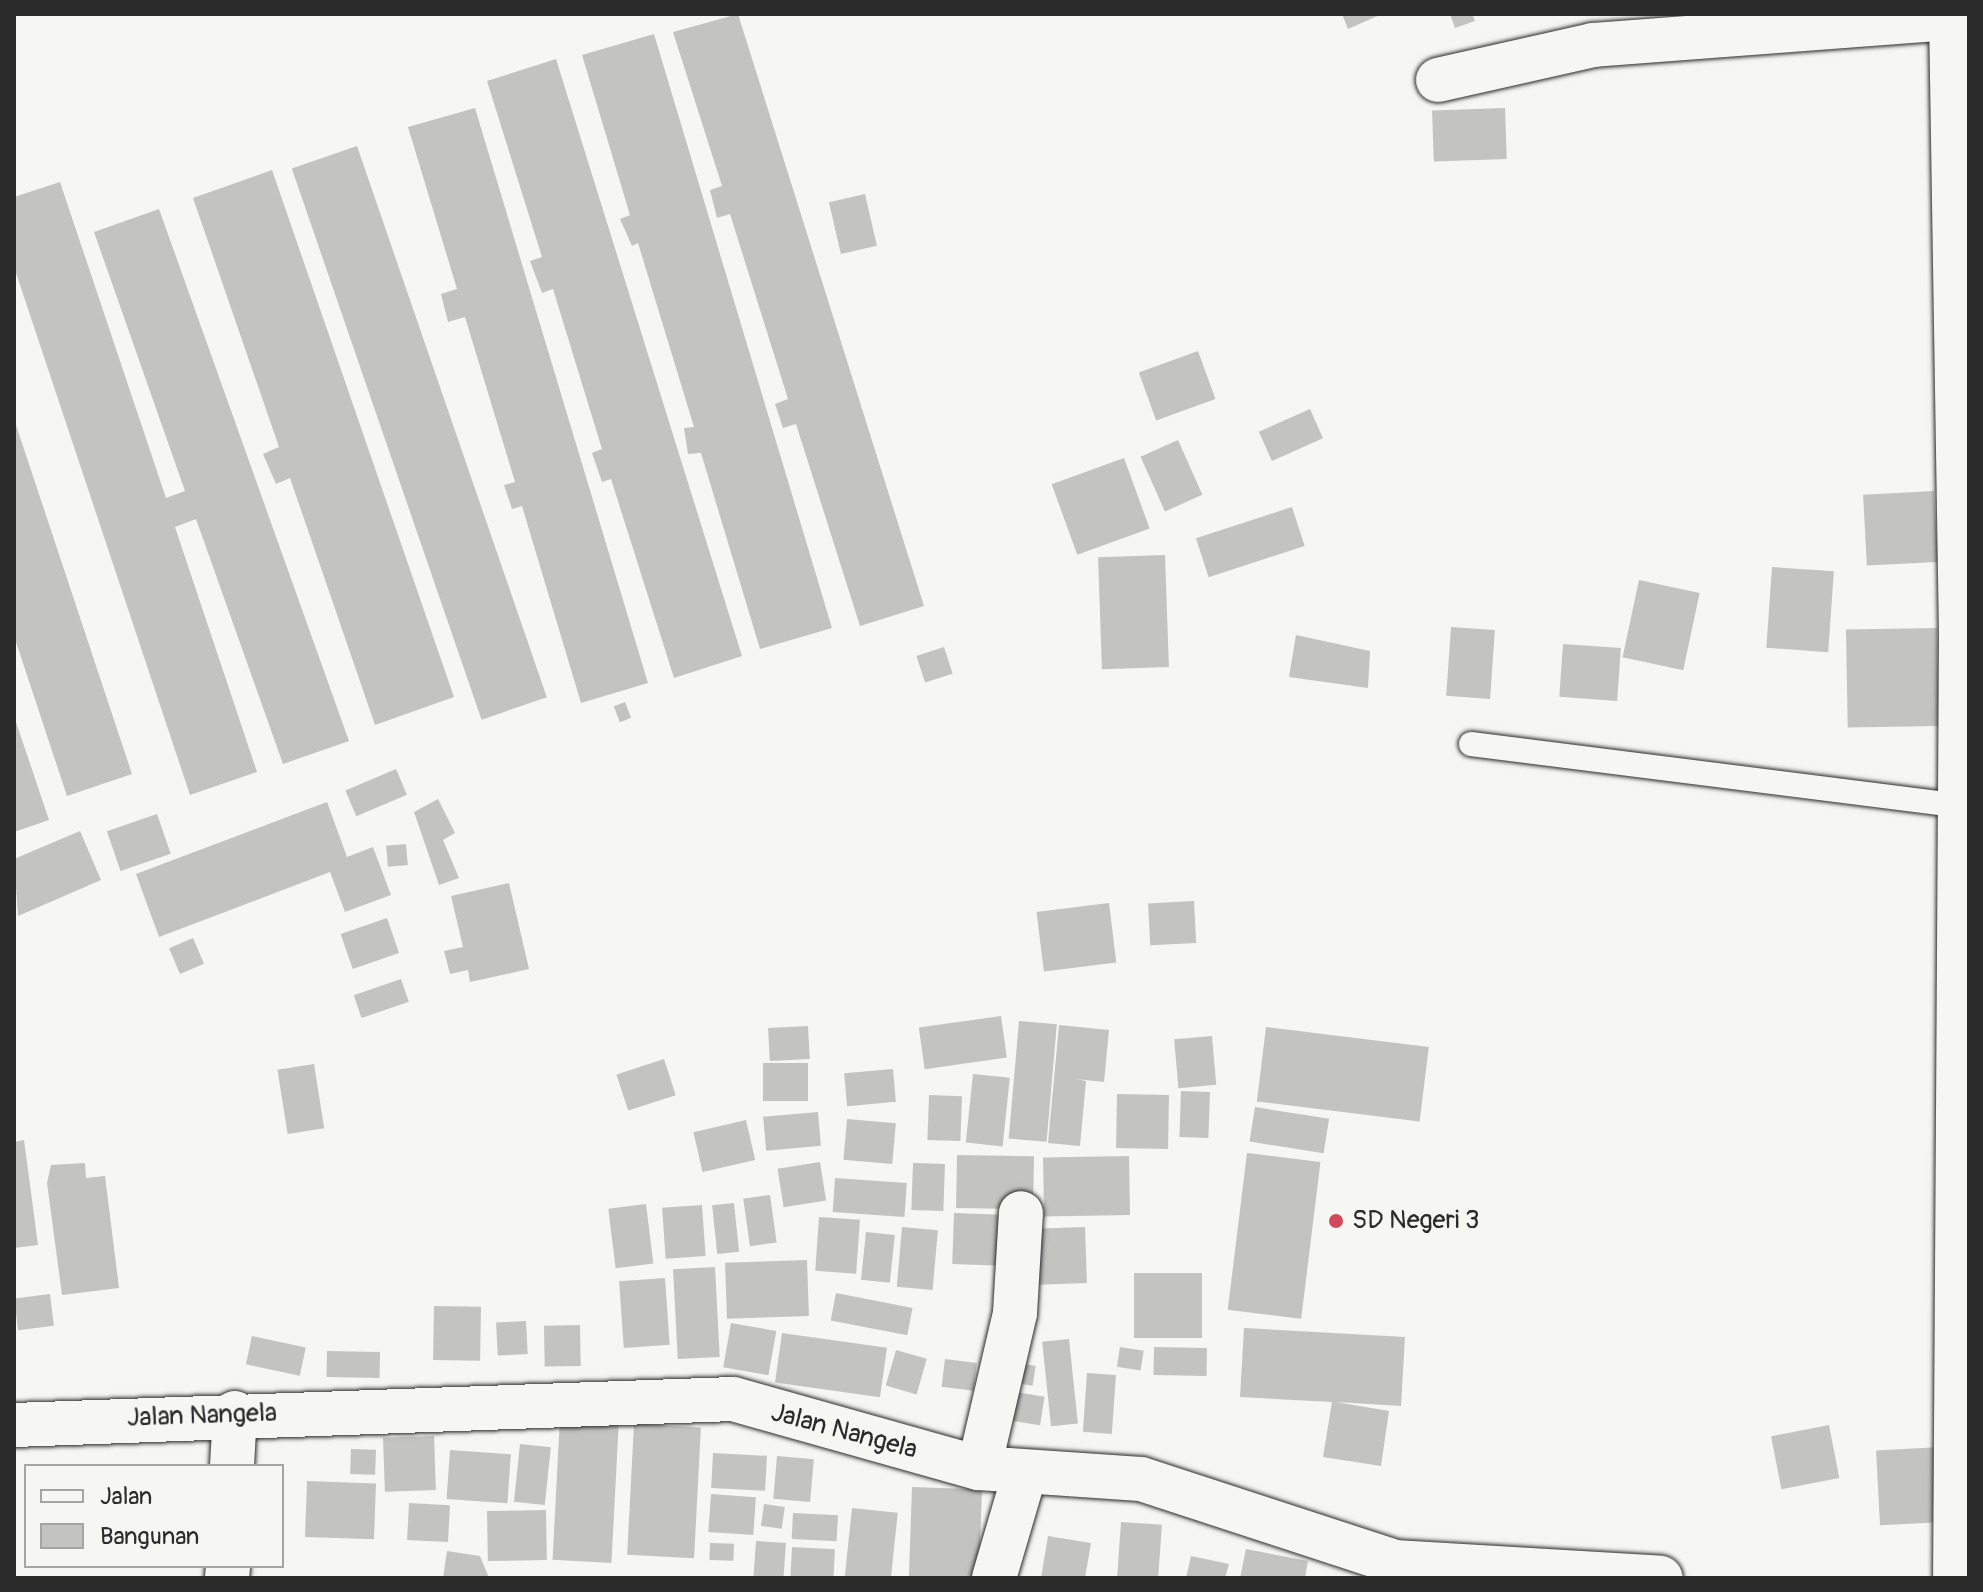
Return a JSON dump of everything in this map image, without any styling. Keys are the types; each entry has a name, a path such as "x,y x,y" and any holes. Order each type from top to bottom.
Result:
{"street":[{"path":"1438,80 1593,45 1951,16 1965,634 1955,805 1966,967 1955,1578"},
{"path":"979,1468 1015,1313 1021,1213"},
{"name":"Jalan Nangela","path":"14,1425 235,1413 733,1399 979,1468 1024,1476 1141,1479 1395,1562 1661,1578"},
{"path":"232,1464 235,1413"},
{"path":"994,1578 1024,1476"}],"lane":[{"path":"1471,744 1955,805"}],"building":[{"path":"738,14 924,606 860,626 796,424 783,428 775,404 788,399 730,214 717,218 710,190 722,186 673,32"},
{"path":"1342,14 1382,14 1348,29"},
{"path":"1450,14 1472,14 1475,21 1455,28"},
{"path":"654,34 832,628 760,649 701,453 688,454 684,428 694,427 638,243 632,246 620,219 630,215 582,55"},
{"path":"556,59 742,656 674,678 611,479 602,482 592,453 602,449 553,289 542,293 530,261 542,257 487,81"},
{"path":"475,108 648,683 581,703 522,506 512,509 504,485 515,482 465,317 448,322 441,294 457,289 408,127"},
{"path":"1505,108 1507,159 1434,162 1432,111"},
{"path":"357,146 547,697 482,720 292,168"},
{"path":"272,170 454,697 375,725 290,478 276,484 263,454 279,447 193,198"},
{"path":"60,182 166,498 185,491 94,232 159,209 349,741 283,764 196,519 175,527 257,772 190,795 14,267 14,197"},
{"path":"865,194 877,246 841,254 829,202"},
{"path":"1198,351 1215,399 1156,420 1139,373"},
{"path":"1310,409 1323,438 1272,461 1259,432"},
{"path":"15,422 132,774 67,796 14,636"},
{"path":"1178,440 1202,495 1165,511 1141,457"},
{"path":"1124,458 1150,528 1077,555 1052,484"},
{"path":"1934,491 1938,562 1867,566 1863,495"},
{"path":"1292,507 1305,546 1209,577 1196,538"},
{"path":"1165,555 1169,667 1102,669 1098,557"},
{"path":"1772,567 1834,571 1828,652 1766,648"},
{"path":"1639,580 1700,593 1683,670 1623,657"},
{"path":"1451,627 1495,630 1490,699 1446,696"},
{"path":"1937,628 1939,726 1848,728 1846,630"},
{"path":"1296,635 1370,651 1368,688 1289,677"},
{"path":"1563,644 1621,648 1617,701 1559,697"},
{"path":"944,647 953,674 925,683 916,656"},
{"path":"625,702 631,718 620,722 614,706"},
{"path":"14,716 49,820 14,832"},
{"path":"396,769 407,795 356,816 345,790"},
{"path":"438,799 455,833 443,840 459,878 439,885 414,812"},
{"path":"327,802 347,857 373,847 391,895 345,912 330,872 159,937 136,874"},
{"path":"157,814 171,854 121,871 107,831"},
{"path":"80,831 101,880 18,916 14,859"},
{"path":"406,844 408,865 388,867 386,846"},
{"path":"509,883 529,969 470,982 468,970 450,974 444,951 463,947 451,896"},
{"path":"1194,901 1196,943 1150,945 1148,903"},
{"path":"1109,903 1116,963 1044,971 1037,912"},
{"path":"387,918 399,953 353,969 341,934"},
{"path":"193,938 204,964 180,974 169,948"},
{"path":"401,979 409,1002 362,1018 354,995"},
{"path":"1001,1016 1007,1058 925,1069 919,1028"},
{"path":"1019,1021 1057,1024 1047,1142 1009,1139"},
{"path":"1059,1025 1109,1030 1104,1082 1076,1079 1086,1081 1080,1146 1048,1143"},
{"path":"808,1026 810,1059 770,1061 768,1028"},
{"path":"1266,1027 1429,1047 1420,1121 1257,1101"},
{"path":"1212,1036 1216,1085 1178,1088 1174,1039"},
{"path":"664,1059 676,1095 628,1111 616,1074"},
{"path":"763,1063 808,1063 808,1101 763,1101"},
{"path":"314,1064 324,1128 288,1134 277,1070"},
{"path":"893,1069 896,1102 847,1106 844,1073"},
{"path":"973,1074 1010,1078 1003,1146 966,1143"},
{"path":"1181,1091 1210,1092 1208,1138 1179,1137"},
{"path":"1117,1094 1169,1095 1168,1149 1116,1148"},
{"path":"929,1095 962,1096 960,1141 927,1140"},
{"path":"1255,1107 1329,1119 1324,1153 1250,1142"},
{"path":"818,1112 821,1146 766,1151 763,1117"},
{"path":"847,1119 896,1123 892,1164 843,1160"},
{"path":"746,1120 755,1160 703,1172 693,1132"},
{"path":"24,1140 38,1245 14,1248 14,1142"},
{"path":"1247,1153 1320,1162 1301,1319 1228,1310"},
{"path":"957,1155 1034,1156 1033,1209 956,1208"},
{"path":"1129,1156 1130,1215 1044,1216 1043,1158"},
{"path":"820,1162 826,1201 784,1207 778,1169"},
{"path":"85,1163 86,1178 105,1176 119,1288 62,1295 47,1183 51,1165"},
{"path":"913,1163 945,1164 943,1211 911,1210"},
{"path":"835,1178 907,1183 904,1217 833,1212"},
{"path":"770,1195 777,1243 750,1246 743,1199"},
{"path":"734,1203 739,1252 717,1254 712,1205"},
{"path":"646,1204 653,1264 616,1268 608,1209"},
{"path":"702,1205 706,1256 666,1259 662,1208"},
{"path":"954,1213 1017,1215 1015,1266 952,1264"},
{"path":"819,1217 860,1220 856,1274 815,1271"},
{"path":"902,1227 938,1230 933,1290 897,1287"},
{"path":"1085,1227 1087,1283 1024,1285 1022,1229"},
{"path":"866,1232 895,1235 890,1283 861,1280"},
{"path":"807,1260 809,1316 727,1319 725,1263"},
{"path":"715,1267 720,1357 678,1359 673,1269"},
{"path":"1134,1273 1202,1273 1202,1338 1134,1338"},
{"path":"665,1278 670,1345 624,1348 619,1281"},
{"path":"836,1293 913,1308 907,1335 831,1320"},
{"path":"50,1294 54,1326 18,1330 14,1298"},
{"path":"434,1306 481,1307 480,1361 433,1360"},
{"path":"526,1321 528,1354 498,1356 496,1323"},
{"path":"731,1323 776,1331 768,1375 723,1367"},
{"path":"580,1325 581,1366 545,1367 544,1326"},
{"path":"1244,1328 1405,1337 1401,1406 1336,1402 1389,1411 1381,1466 1323,1457 1332,1402 1240,1397"},
{"path":"782,1333 887,1348 880,1397 775,1383"},
{"path":"252,1336 306,1347 300,1376 246,1364"},
{"path":"1069,1339 1078,1424 1051,1426 1042,1342"},
{"path":"1120,1347 1144,1351 1141,1371 1117,1367"},
{"path":"1154,1347 1207,1348 1207,1376 1154,1375"},
{"path":"896,1350 927,1359 917,1394 886,1386"},
{"path":"327,1351 380,1352 380,1378 327,1377"},
{"path":"945,1359 977,1363 973,1391 942,1387"},
{"path":"1011,1362 1036,1366 1033,1386 1008,1382"},
{"path":"1087,1373 1116,1375 1112,1434 1083,1432"},
{"path":"1009,1391 1045,1397 1040,1425 1004,1420"},
{"path":"560,1417 619,1420 611,1563 553,1560"},
{"path":"634,1424 701,1428 694,1558 627,1555"},
{"path":"1829,1425 1839,1478 1781,1489 1771,1436"},
{"path":"434,1436 436,1490 385,1492 383,1438"},
{"path":"520,1444 551,1447 545,1505 514,1502"},
{"path":"1941,1447 1945,1522 1880,1525 1876,1450"},
{"path":"351,1449 376,1450 375,1475 350,1474"},
{"path":"450,1450 511,1454 507,1503 447,1499"},
{"path":"713,1453 767,1456 765,1491 711,1488"},
{"path":"777,1456 814,1459 810,1502 773,1499"},
{"path":"307,1481 376,1483 374,1539 305,1537"},
{"path":"912,1487 982,1489 979,1578 909,1578"},
{"path":"711,1494 756,1497 753,1535 708,1532"},
{"path":"409,1503 450,1505 448,1542 407,1540"},
{"path":"764,1504 785,1507 782,1529 761,1526"},
{"path":"852,1508 898,1513 891,1578 845,1578"},
{"path":"546,1510 547,1560 488,1561 487,1511"},
{"path":"793,1513 838,1515 837,1541 792,1539"},
{"path":"1121,1522 1162,1525 1158,1578 1117,1578"},
{"path":"1048,1536 1091,1543 1085,1578 1041,1578"},
{"path":"756,1541 786,1543 783,1578 753,1578"},
{"path":"710,1543 734,1544 733,1561 709,1560"},
{"path":"792,1547 835,1549 833,1578 790,1578"},
{"path":"1246,1549 1308,1561 1305,1578 1240,1578"},
{"path":"447,1551 480,1556 489,1578 443,1578"},
{"path":"1191,1556 1229,1564 1225,1578 1186,1578"}],"place":[{"name":"SD Negeri 3","path":"1336,1221"}]}
